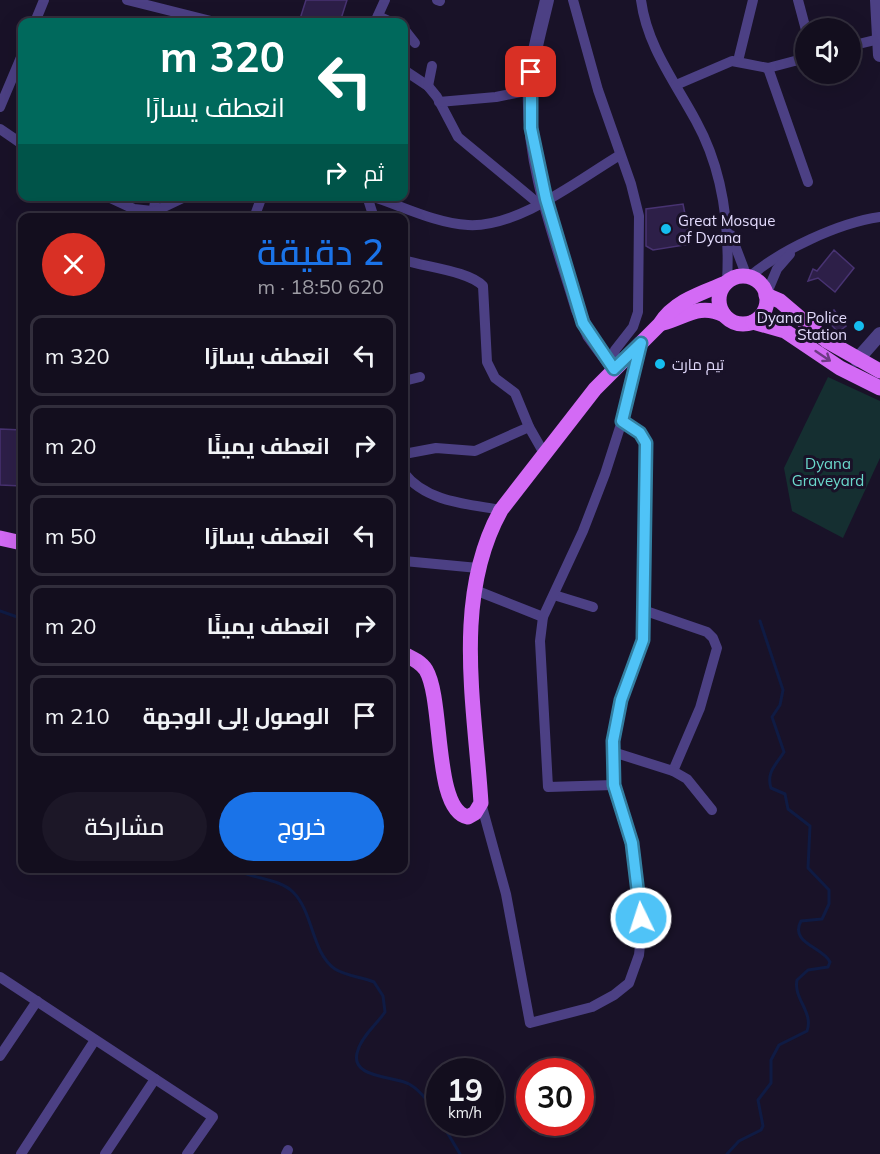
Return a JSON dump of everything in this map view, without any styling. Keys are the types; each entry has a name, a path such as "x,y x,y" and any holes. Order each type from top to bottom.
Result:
{"main road":[{"path":"408,656 425,669 430,680 435,697 444,777 451,801 458,813 468,817 475,813 481,803 471,646 475,590 478,568 487,538 501,510 578,410 669,312 735,278 748,277 760,283 766,295 764,311 753,322"},
{"path":"724,315 719,298 727,282"},
{"path":"766,295 780,301 810,330 857,360 880,371"},
{"path":"660,324 698,310 711,310 734,322 753,322 785,331 840,368 880,388"},
{"path":"0,538 18,542"}],"street":[{"path":"37,18 44,0"},
{"path":"127,0 183,18"},
{"path":"377,18 385,0"},
{"path":"547,0 534,54 530,90 534,147 542,202 583,323 616,368"},
{"path":"573,0 598,90 639,216 639,304 633,327 615,350 616,368"},
{"path":"641,0 650,38 710,151 727,224 748,277 763,266 834,228 880,217"},
{"path":"738,61 753,0"},
{"path":"798,0 803,18"},
{"path":"877,0 880,54"},
{"path":"408,34 415,43"},
{"path":"861,43 879,39"},
{"path":"676,85 727,62 738,61 768,68 795,61"},
{"path":"0,107 18,64"},
{"path":"428,86 432,66"},
{"path":"768,68 808,182"},
{"path":"408,73 428,86 458,137 542,202"},
{"path":"439,102 496,97 530,90"},
{"path":"0,129 18,141"},
{"path":"385,201 447,221 469,225 516,216 620,155"},
{"path":"117,201 145,213"},
{"path":"154,213 177,201"},
{"path":"727,224 727,282"},
{"path":"766,295 777,269 795,249"},
{"path":"408,261 467,275 483,286 487,362 495,378 515,393 529,428 545,455"},
{"path":"857,360 880,334"},
{"path":"614,785 548,787 540,641 543,616 584,531 622,421 641,343"},
{"path":"408,380 420,376"},
{"path":"481,803 506,894 530,1023 592,1007 614,995 629,983 635,969 641,935 637,870 614,785 613,752 617,713 643,640 646,443 640,433 622,421"},
{"path":"408,453 436,448 475,451 529,428"},
{"path":"408,477 418,488 432,495 501,510"},
{"path":"408,561 478,568"},
{"path":"475,590 543,616"},
{"path":"554,595 593,607"},
{"path":"643,610 707,632 713,638 717,648 700,708 673,771"},
{"path":"613,752 673,771 687,778 712,810"},
{"path":"0,977 213,1117 187,1154"},
{"path":"0,1056 37,1001"},
{"path":"21,1154 95,1040"},
{"path":"105,1154 155,1079"}],"green space":[{"name":"Dyana Graveyard","path":"828,377 880,401 880,458 843,538 792,511 784,468"}],"building":[{"path":"306,0 347,0 341,18 300,18"},
{"path":"683,204 691,244 653,250 646,246 646,209"},
{"path":"834,250 854,268 835,292 818,278 808,281 813,269 817,271"},
{"path":"834,310 846,326 838,332 823,316"},
{"path":"0,429 18,430 18,486 0,485"}],"waterway":[{"path":"0,611 18,617"},
{"path":"727,1154 739,1141 761,1130 763,1126 758,1100 771,1083 771,1060 779,1045 807,1031 808,1018 798,993 797,980 808,970 828,967 830,962 799,935 801,921 822,919 829,904 829,890 808,868 810,826 788,809 785,794 771,788 771,773 784,752 772,717 780,705 783,690 760,621"},
{"path":"243,873 287,887 305,910 321,953 327,962 339,971 374,982 383,996 385,1012 366,1035 356,1059 366,1071 403,1081 414,1087 426,1100"},
{"path":"449,1136 460,1154"}],"place":[{"name":"Great Mosque of Dyana","path":"666,229"},
{"name":"Dyana Police Station","path":"859,326"},
{"name":"تیم مارت","path":"660,364"}],"route":[{"path":"531,72 530,109 534,147 546,199 583,323 596,347 614,369 641,343 622,421 640,433 646,443 643,640 636,663 625,686 617,713 613,741 614,785 632,843 641,918"}]}
